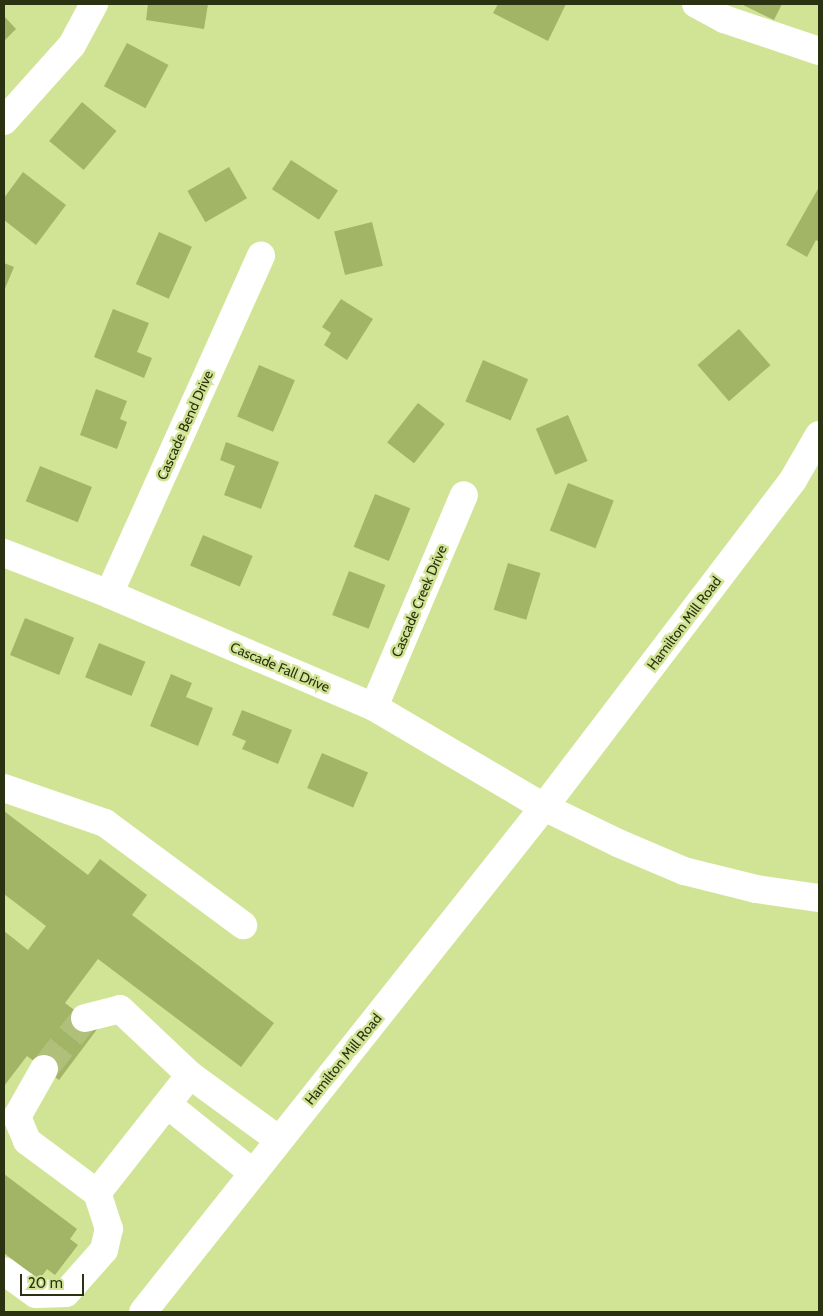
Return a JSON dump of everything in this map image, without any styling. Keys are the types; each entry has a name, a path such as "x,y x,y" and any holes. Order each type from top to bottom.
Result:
{"street":[{"path":"4,121 72,45 94,4"},
{"path":"696,4 724,18 816,42"},
{"name":"Cascade Bend Drive","path":"110,594 261,256"},
{"name":"Hamilton Mill Road","path":"143,1312 544,807 793,480 819,435"},
{"name":"Cascade Creek Drive","path":"374,707 464,495"},
{"name":"Cascade Fall Drive","path":"4,553 110,594 374,707 544,807"},
{"path":"4,788 105,823 243,925"},
{"path":"544,807 684,871 756,889 819,898"},
{"path":"85,1018 120,1009 190,1075 279,1140"},
{"path":"4,1271 36,1294 66,1294 104,1250 109,1230 97,1194 27,1140 17,1117 44,1069"},
{"path":"97,1194 190,1075"},
{"path":"168,1105 253,1173"}],"building":[{"path":"148,4 208,4 204,29 146,20"},
{"path":"498,4 566,4 548,41 493,13"},
{"path":"741,4 782,4 774,20"},
{"path":"4,16 16,29 4,41"},
{"path":"127,43 168,65 145,108 104,86"},
{"path":"82,102 116,131 84,170 49,141"},
{"path":"291,160 338,190 319,220 272,189"},
{"path":"229,167 247,198 205,222 187,191"},
{"path":"23,172 66,205 36,245 4,220 4,198"},
{"path":"819,187 819,242 816,240 807,257 786,245"},
{"path":"372,222 383,266 345,275 334,231"},
{"path":"159,232 192,247 169,299 136,284"},
{"path":"4,263 14,267 4,291"},
{"path":"341,299 373,319 347,360 324,345 331,333 322,327"},
{"path":"113,309 149,323 137,352 152,358 144,378 94,357"},
{"path":"739,329 770,365 729,401 697,365"},
{"path":"483,360 528,379 511,421 465,401"},
{"path":"259,365 295,380 273,432 237,417"},
{"path":"96,389 127,401 120,419 127,422 117,449 80,435"},
{"path":"418,403 445,424 414,463 387,442"},
{"path":"568,415 588,461 555,475 536,429"},
{"path":"226,442 279,462 261,509 224,495 235,466 220,460"},
{"path":"40,466 92,487 78,522 26,501"},
{"path":"568,483 614,501 595,548 550,531"},
{"path":"375,494 410,508 389,561 354,547"},
{"path":"203,535 253,556 240,586 190,565"},
{"path":"508,563 541,573 526,620 494,610"},
{"path":"349,571 385,585 369,629 332,615"},
{"path":"25,618 74,638 59,675 10,655"},
{"path":"99,643 145,662 131,696 85,677"},
{"path":"171,674 192,683 186,697 213,708 198,746 150,726"},
{"path":"242,710 292,730 278,764 242,749 246,741 232,735"},
{"path":"322,753 368,773 353,808 307,788"},
{"path":"4,811 88,875 100,859 147,895 132,915 274,1023 241,1067 98,959 65,1003 98,1028 59,1080 27,1056 4,1086 4,931 28,950 46,926 4,894"},
{"path":"4,1174 77,1229 70,1239 78,1245 55,1275 47,1269 39,1280 4,1253"}],"tunnel":[{"path":"44,1069 85,1018"}]}
